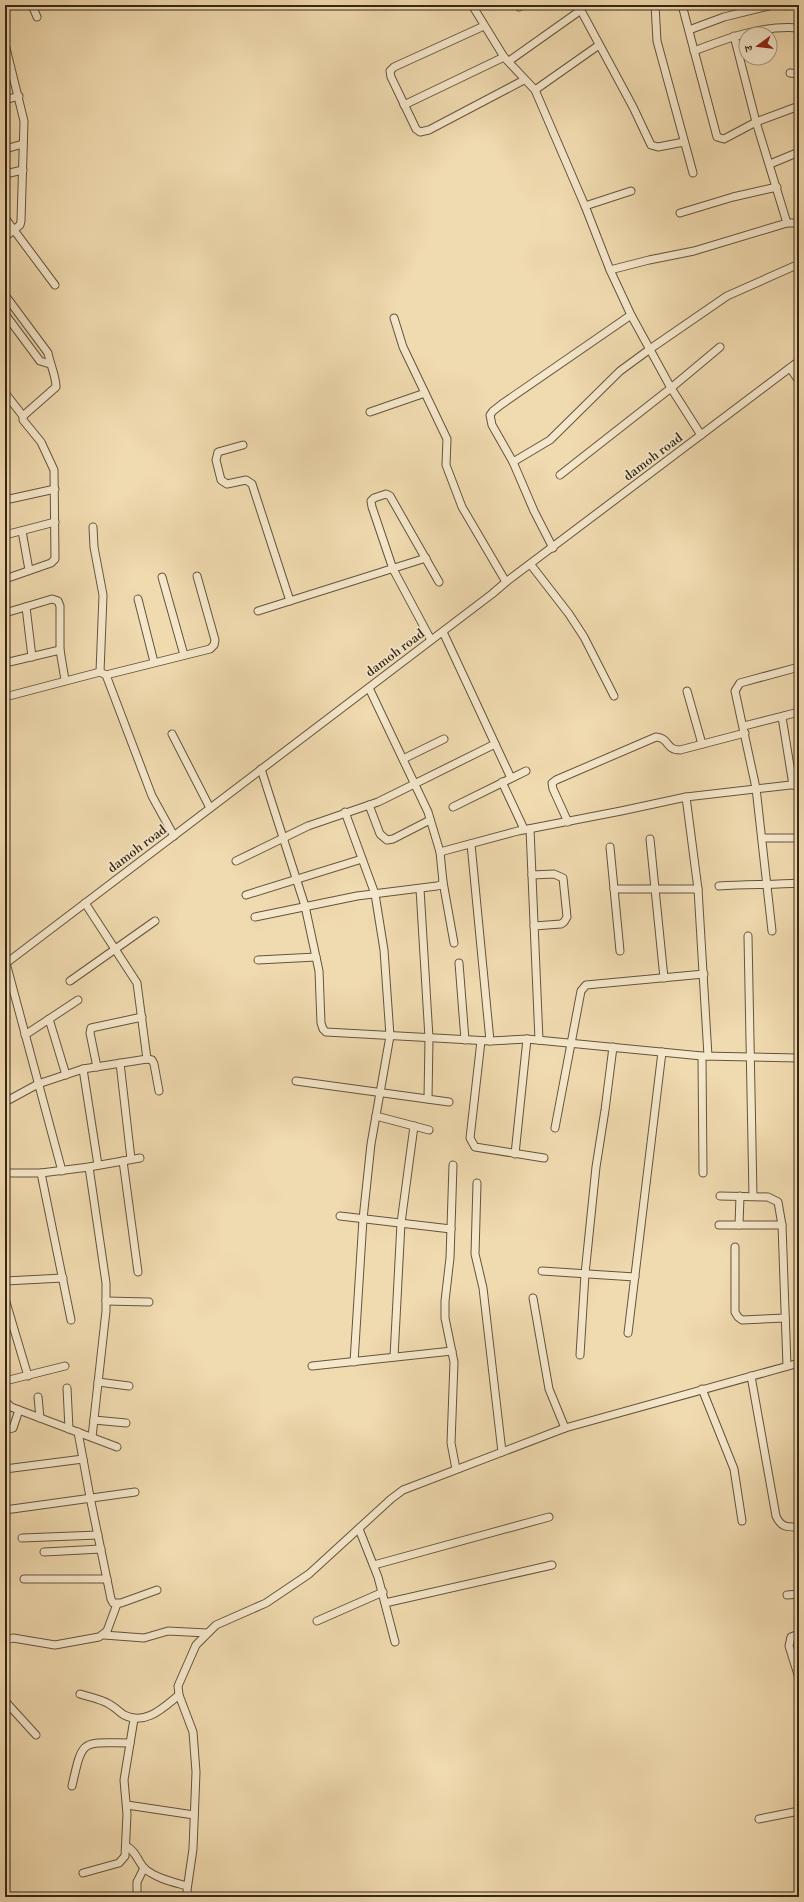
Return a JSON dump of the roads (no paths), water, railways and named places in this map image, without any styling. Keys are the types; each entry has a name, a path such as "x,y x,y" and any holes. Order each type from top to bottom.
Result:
{"street":[{"path":"32,5 37,17"},
{"path":"472,5 484,26 507,59 534,90 585,206 610,270 631,315 671,388 702,435"},
{"path":"655,5 657,41 692,173"},
{"path":"682,5 717,137 724,139 756,122 799,106"},
{"path":"689,30 724,17 773,5"},
{"path":"785,5 799,6"},
{"path":"404,105 507,59 580,8 598,45 633,107 651,145 658,147 684,142"},
{"path":"484,26 394,67 390,71 416,129 425,133 524,80"},
{"path":"694,51 734,36 766,28 799,28"},
{"path":"734,36 756,122 787,223"},
{"path":"5,44 24,121 21,221 14,230 5,237"},
{"path":"534,90 598,45"},
{"path":"790,73 799,74"},
{"path":"5,100 19,96"},
{"path":"5,149 23,144"},
{"path":"770,164 799,152"},
{"path":"5,174 22,170"},
{"path":"680,213 733,197 776,187"},
{"path":"585,206 631,191"},
{"path":"5,218 55,285"},
{"path":"610,270 694,251 787,223 799,223"},
{"path":"513,462 550,440 620,371 650,349 727,296 799,264"},
{"path":"5,295 48,353 56,382 56,387 23,416"},
{"path":"5,314 40,361 50,364"},
{"path":"553,548 534,511 513,462 490,420 493,411 631,315"},
{"path":"394,318 403,347 447,439 446,466 462,507 506,582"},
{"path":"560,475 671,388 720,347"},
{"name":"damoh road","path":"6,964 443,632 506,582 531,565 799,361"},
{"path":"790,368 799,381"},
{"path":"5,393 23,416 23,420 44,448 54,470 55,489 55,559 51,563 5,578"},
{"path":"370,412 425,393"},
{"path":"243,445 218,452 216,460 221,480 227,484 246,480 252,484 290,601"},
{"path":"5,500 55,489"},
{"path":"431,640 393,569 372,507 371,502 374,498 386,494 393,501 439,582"},
{"path":"5,535 55,522"},
{"path":"93,527 94,547 103,595 103,673 152,796 174,836"},
{"path":"22,530 28,570"},
{"path":"258,611 426,558"},
{"path":"531,565 547,584 584,637 614,696"},
{"path":"5,697 65,680 210,649 214,645 215,640 197,576"},
{"path":"162,577 184,655"},
{"path":"5,613 52,599 58,602 60,606 60,650 65,680"},
{"path":"138,599 154,662"},
{"path":"26,607 32,657"},
{"path":"443,632 511,778"},
{"path":"5,663 60,650"},
{"path":"772,931 756,788 745,729 735,691 740,683 799,667"},
{"path":"369,688 430,820 440,852 443,882 454,943"},
{"path":"687,691 702,744"},
{"path":"568,822 553,789 552,783 556,780 656,737 662,738 666,741 669,748 673,750 680,750 799,712"},
{"path":"440,852 527,829 568,822 686,797 796,784 782,717"},
{"path":"172,734 210,808"},
{"path":"403,759 444,739"},
{"path":"236,861 308,826 369,805 415,785 495,744"},
{"path":"261,769 305,906 316,957 323,1029 326,1032 481,1041 527,1039 705,1056 799,1058"},
{"path":"453,807 526,770"},
{"path":"502,782 527,829 532,875 539,1040"},
{"path":"686,797 698,889 704,974 705,1056 703,1173"},
{"path":"369,805 380,834 387,840 393,840 430,820"},
{"path":"345,812 375,894 384,950 390,1036 371,1144 363,1219 354,1362"},
{"path":"762,838 799,838"},
{"path":"650,839 664,978"},
{"path":"471,844 490,1041"},
{"path":"610,847 620,951"},
{"path":"246,895 362,859"},
{"path":"532,875 554,874 564,878 567,917 561,924 534,926"},
{"path":"255,917 305,906 375,894 420,889 441,885 443,882"},
{"path":"719,886 799,883"},
{"path":"420,889 429,1038 428,1099"},
{"path":"614,889 698,889"},
{"path":"85,904 137,983 147,1058"},
{"path":"70,981 155,921"},
{"path":"748,936 753,1196"},
{"path":"258,960 316,957"},
{"path":"459,963 465,1040"},
{"path":"6,964 62,1171"},
{"path":"555,1128 583,987 586,985 704,974"},
{"path":"25,1035 78,1000"},
{"path":"97,1067 90,1033 91,1028 142,1017"},
{"path":"49,1019 66,1075"},
{"path":"515,1154 527,1039"},
{"path":"481,1041 470,1138 472,1143 475,1147 544,1158"},
{"path":"580,1355 585,1274 596,1167 613,1047"},
{"path":"628,1333 662,1052"},
{"path":"5,1102 38,1084 83,1069 147,1058 152,1060 154,1064 159,1090"},
{"path":"120,1063 131,1159"},
{"path":"83,1069 98,1165"},
{"path":"296,1081 449,1102"},
{"path":"376,1116 429,1130"},
{"path":"394,1357 401,1223 414,1126"},
{"path":"5,1173 41,1173 62,1171 140,1158"},
{"path":"124,1161 138,1272"},
{"path":"453,1165 451,1229 444,1318 452,1351 454,1383 451,1443 456,1469"},
{"path":"89,1167 106,1283 106,1301 92,1437"},
{"path":"41,1173 71,1320"},
{"path":"477,1183 475,1254 483,1288 502,1452"},
{"path":"720,1196 768,1197 778,1202 782,1225 787,1366"},
{"path":"739,1225 740,1196"},
{"path":"340,1216 451,1229"},
{"path":"719,1225 782,1225"},
{"path":"735,1247 735,1312 738,1317 742,1320 785,1318"},
{"path":"542,1271 635,1277"},
{"path":"5,1281 63,1278"},
{"path":"533,1298 549,1389 565,1428"},
{"path":"5,1299 28,1376"},
{"path":"106,1301 149,1302"},
{"path":"312,1366 452,1351"},
{"path":"188,1897 187,1886 193,1849 196,1772 193,1732 179,1694 178,1686 180,1678 196,1645 216,1625 266,1603 309,1574 391,1499 403,1490 565,1428 799,1363"},
{"path":"5,1381 65,1366"},
{"path":"751,1376 776,1516 779,1523 784,1527 799,1527"},
{"path":"98,1382 130,1386"},
{"path":"67,1388 69,1428"},
{"path":"702,1389 734,1469 742,1521"},
{"path":"38,1397 40,1418"},
{"path":"5,1400 11,1407 118,1447"},
{"path":"5,1430 13,1428 19,1410"},
{"path":"94,1420 126,1423"},
{"path":"78,1432 107,1579 112,1599 117,1604"},
{"path":"5,1469 83,1459"},
{"path":"5,1510 90,1497 135,1492"},
{"path":"374,1565 548,1517"},
{"path":"359,1529 374,1565 395,1642"},
{"path":"22,1538 98,1535"},
{"path":"44,1552 101,1549"},
{"path":"385,1603 552,1565"},
{"path":"24,1579 107,1579"},
{"path":"104,1635 117,1604 157,1590"},
{"path":"317,1621 382,1592"},
{"path":"787,1595 799,1594"},
{"path":"5,1640 13,1638 55,1645 104,1635 144,1638 168,1631 207,1633"},
{"path":"799,1634 791,1637 789,1640 789,1646 799,1678"},
{"path":"80,1694 102,1700 126,1716 134,1719 146,1718 154,1714 179,1694"},
{"path":"5,1701 36,1735"},
{"path":"83,1873 119,1863 125,1856 127,1805 124,1780 134,1719"},
{"path":"72,1786 79,1754 83,1748 93,1743 130,1743"},
{"path":"127,1805 194,1814"},
{"path":"759,1819 799,1811"},
{"path":"126,1846 134,1852 144,1868 160,1878 187,1886"},
{"path":"138,1897 138,1882 144,1868"}]}
